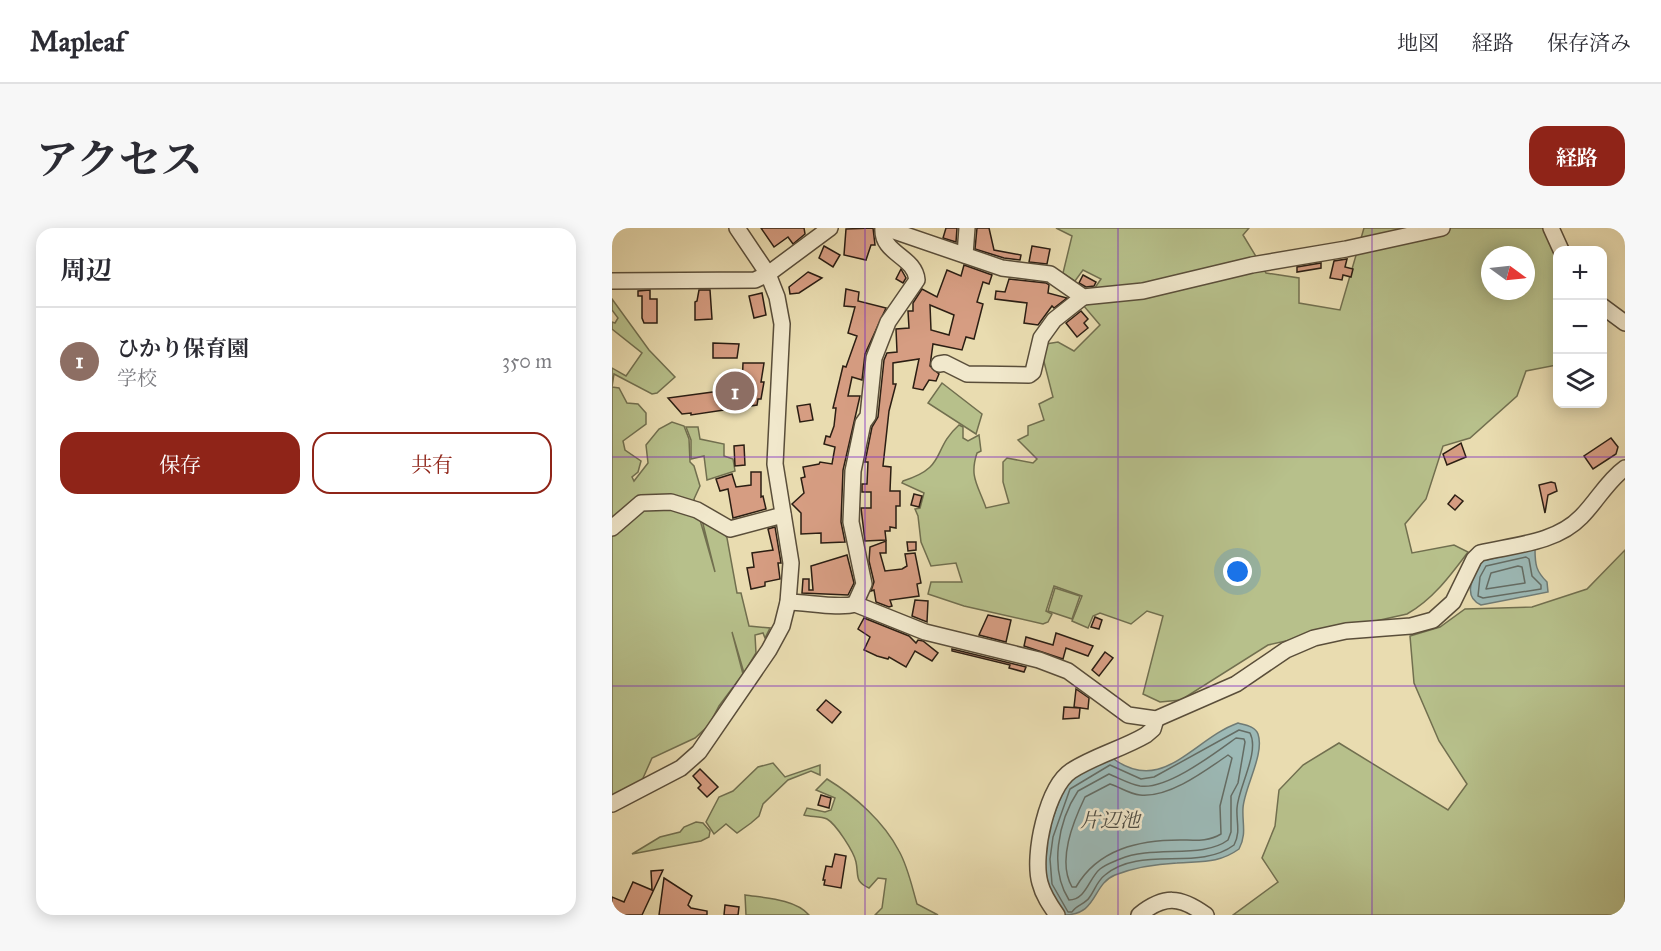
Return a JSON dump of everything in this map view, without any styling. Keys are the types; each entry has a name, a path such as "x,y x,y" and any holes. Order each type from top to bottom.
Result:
{"street":[{"path":"612,804 681,768 706,744 769,650 782,626 788,602 791,563 775,464 782,324 777,297 768,274 737,228"},
{"path":"612,281 755,280 768,274 830,228"},
{"path":"855,604 864,584 851,522 853,471 863,423 868,416 871,366 888,322 917,280 916,270 912,264 890,249 885,241 884,228 1002,268 1050,274 1083,297"},
{"path":"965,255 967,228"},
{"path":"939,364 945,363 967,374 1029,375 1033,372 1041,338 1054,320 1083,297 1143,291 1252,265 1346,249 1442,228"},
{"path":"1551,228 1559,246"},
{"path":"1607,310 1625,323"},
{"path":"788,602 825,603 845,607 855,604 925,632 1039,660 1068,671 1128,715 1156,719 1236,684 1286,650 1314,638 1346,631 1411,627 1433,620 1453,602 1474,559 1480,553 1546,539 1566,531 1582,517 1614,476 1625,468"},
{"path":"612,528 641,503 671,502 687,506 730,529 783,515"},
{"path":"1057,915 1044,894 1038,868 1041,836 1056,790 1072,771 1146,735 1153,729 1156,719"},
{"path":"1139,915 1150,906 1167,900 1191,905 1206,915"}],"green space":[{"path":"1056,228 1249,228 1243,235 1266,273 1299,278 1299,303 1340,310 1364,228 1545,228 1553,246 1553,366 1526,371 1517,396 1470,438 1443,446 1426,499 1405,524 1412,553 1454,545 1468,552 1433,594 1407,614 1268,645 1181,700 1160,702 1143,694 1163,616 1147,611 1131,624 1100,613 1093,616 1088,628 1072,621 1082,596 1054,586 1046,611 1052,614 1048,622 1043,624 964,606 928,594 931,582 962,582 956,563 931,566 921,542 915,509 920,508 924,493 902,483 927,470 933,464 950,434 959,425 963,427 963,438 968,441 979,435 981,451 977,453 974,475 986,508 1009,503 1003,482 1003,462 1007,458 1033,463 1037,459 1018,440 1028,435 1028,426 1044,420 1039,404 1053,397 1042,354 1046,344 1058,342 1074,351 1100,325 1083,305 1101,279 1083,270 1075,281 1063,273 1072,236"},
{"path":"612,299 649,350 675,377 657,393 652,394 614,374 612,387 612,368 626,376 642,353 612,329 612,322 615,323 618,318 612,310"},
{"path":"942,383 982,414 976,434 928,403"},
{"path":"612,387 619,388 627,403 638,404 646,413 646,424 623,441 625,450 641,461 638,472 632,477 634,481 648,463 646,445 659,429 672,422 684,426 689,439 690,462 694,466 700,486 694,499 715,572 701,516 721,527 727,538 737,593 741,593 749,626 770,628 765,638 763,633 755,635 756,653 744,673 732,632 743,674 719,706 709,725 695,738 652,758 639,787 619,795 612,795"},
{"path":"686,427 698,427 700,439 724,444 724,456 733,459 735,471 707,480 704,456 691,459 691,440"},
{"path":"1625,550 1625,915 1233,915 1278,882 1262,858 1275,826 1279,790 1303,765 1339,743 1448,810 1467,784 1439,741 1414,683 1410,636 1440,627 1465,609 1532,607 1587,589"},
{"path":"1055,588 1080,596 1072,619 1048,611"},
{"path":"773,763 785,777 820,765 820,775 811,771 788,780 763,804 759,816 751,823 737,833 726,824 714,834 706,822 719,797 733,791 758,767"},
{"path":"827,779 848,793 877,820 893,840 902,857 917,904 938,915 875,915 882,908 886,879 878,878 869,888 861,883 852,852 835,826 825,818 804,815 807,808 825,812 831,810 835,798 816,790"},
{"path":"696,822 703,823 710,831 709,837 701,841 632,854 660,837 680,832 684,827"},
{"path":"745,895 788,902 809,915 746,915"}],"water":[{"path":"1535,549 1537,567 1547,582 1548,592 1481,605 1475,601 1470,591 1471,585 1482,561"},
{"name":"片辺池","path":"1238,723 1255,729 1259,742 1257,761 1244,800 1244,833 1239,849 1224,857 1202,862 1153,865 1115,875 1102,885 1083,910 1075,914 1063,915 1053,898 1048,881 1045,851 1052,820 1065,786 1070,780 1111,757 1129,768 1146,771 1162,768"}],"building":[{"path":"761,228 804,228 805,234 793,244 788,237 774,247"},
{"path":"873,228 875,245 871,245 866,260 844,255 846,229"},
{"path":"946,228 957,228 956,242 943,238"},
{"path":"977,228 989,228 994,250 1021,255 1020,260 1004,258 975,249"},
{"path":"824,246 840,255 833,267 819,258"},
{"path":"1032,246 1050,249 1047,264 1029,262"},
{"path":"1347,259 1345,267 1353,269 1351,277 1343,275 1342,280 1330,278 1334,261"},
{"path":"1321,263 1321,268 1297,272 1297,267"},
{"path":"964,265 992,275 989,284 983,282 977,302 983,304 974,339 966,337 962,350 933,344 930,366 939,374 936,381 929,380 923,390 913,388 919,359 893,363 893,384 896,384 889,411 883,466 891,467 890,491 900,491 900,506 896,506 896,528 890,527 890,531 885,531 886,540 865,541 861,508 871,508 871,492 862,492 862,484 867,484 868,462 865,462 872,427 878,417 884,360 887,353 897,352 896,329 909,328 908,311 913,311 913,303 922,289 937,297 947,270 961,276","holes":["930,305 954,315 949,335 931,330"]},
{"path":"901,269 906,278 903,283 896,279"},
{"path":"808,272 822,278 799,293 790,294 789,287"},
{"path":"1083,275 1096,282 1094,286 1086,287 1079,283"},
{"path":"1009,279 1046,283 1049,285 1048,293 1067,298 1054,308 1052,306 1038,325 1024,323 1027,303 995,299 996,291 1005,292"},
{"path":"846,289 859,292 858,301 886,308 865,354 862,380 852,377 848,396 860,396 843,470 841,522 845,542 821,543 821,533 801,534 801,513 792,504 804,493 801,478 805,477 803,467 820,462 832,464 835,447 824,444 826,436 830,437 834,426 836,408 833,408 843,366 846,367 857,336 848,333 855,307 844,306"},
{"path":"650,290 650,299 657,299 657,323 644,323 642,318 642,296 638,296 638,291"},
{"path":"699,290 710,290 712,319 695,320 695,302"},
{"path":"762,293 766,315 754,318 749,296"},
{"path":"1081,311 1088,319 1084,323 1088,328 1077,337 1066,323"},
{"path":"713,343 739,344 737,358 713,358"},
{"path":"743,363 764,363 761,382 764,382 761,399 758,399 757,405 691,415 691,413 682,414 668,398 742,388"},
{"path":"810,404 813,420 800,422 797,406"},
{"path":"1611,438 1618,447 1616,454 1593,469 1584,456"},
{"path":"1461,443 1466,457 1447,465 1443,454"},
{"path":"744,445 745,465 735,466 734,446"},
{"path":"751,472 761,472 761,497 763,496 766,509 733,518 728,489 720,491 716,479 732,474 736,487 751,485"},
{"path":"1555,483 1557,491 1548,495 1545,513 1539,485"},
{"path":"914,494 922,496 919,507 911,505"},
{"path":"1455,495 1463,501 1455,510 1448,504"},
{"path":"775,527 781,563 778,563 780,579 765,582 765,586 751,589 747,568 754,567 752,553 773,550 768,529"},
{"path":"886,541 886,553 880,553 885,571 902,569 907,566 905,554 915,553 921,583 917,584 919,596 890,600 892,606 889,607 876,602 874,590 871,591 874,582 869,561 870,547"},
{"path":"907,542 916,542 916,550 908,551"},
{"path":"847,555 854,583 848,595 802,593 803,579 809,579 809,590 813,590 811,566"},
{"path":"915,600 928,601 927,622 912,616"},
{"path":"988,615 1011,620 1006,642 979,635"},
{"path":"1095,617 1102,620 1099,629 1091,627"},
{"path":"864,618 909,636 916,643 918,640 923,641 938,653 932,661 915,651 906,667 889,657 888,659 877,656 864,650 870,637 858,629"},
{"path":"1056,633 1093,646 1088,656 1066,648 1063,659 1024,646 1026,637 1053,645"},
{"path":"952,649 1026,667 1024,672 1009,668 1010,665 952,651"},
{"path":"1105,652 1113,658 1099,676 1092,670"},
{"path":"1076,689 1089,698 1088,709 1074,707"},
{"path":"826,700 841,712 832,723 817,710"},
{"path":"1064,707 1080,708 1079,718 1063,719"},
{"path":"700,769 718,787 707,797 698,788 701,785 693,776"},
{"path":"821,795 831,798 829,808 818,805"},
{"path":"835,854 846,856 841,888 824,885 825,880 823,880 826,866 832,867"},
{"path":"663,870 642,915 612,915 612,897 624,902 633,882 652,890 651,871"},
{"path":"664,878 692,896 688,905 691,908 707,911 707,915 659,915"},
{"path":"725,905 739,907 738,915 724,915"}],"place":[{"name":"ひかり保育園","path":"735,391"}]}
